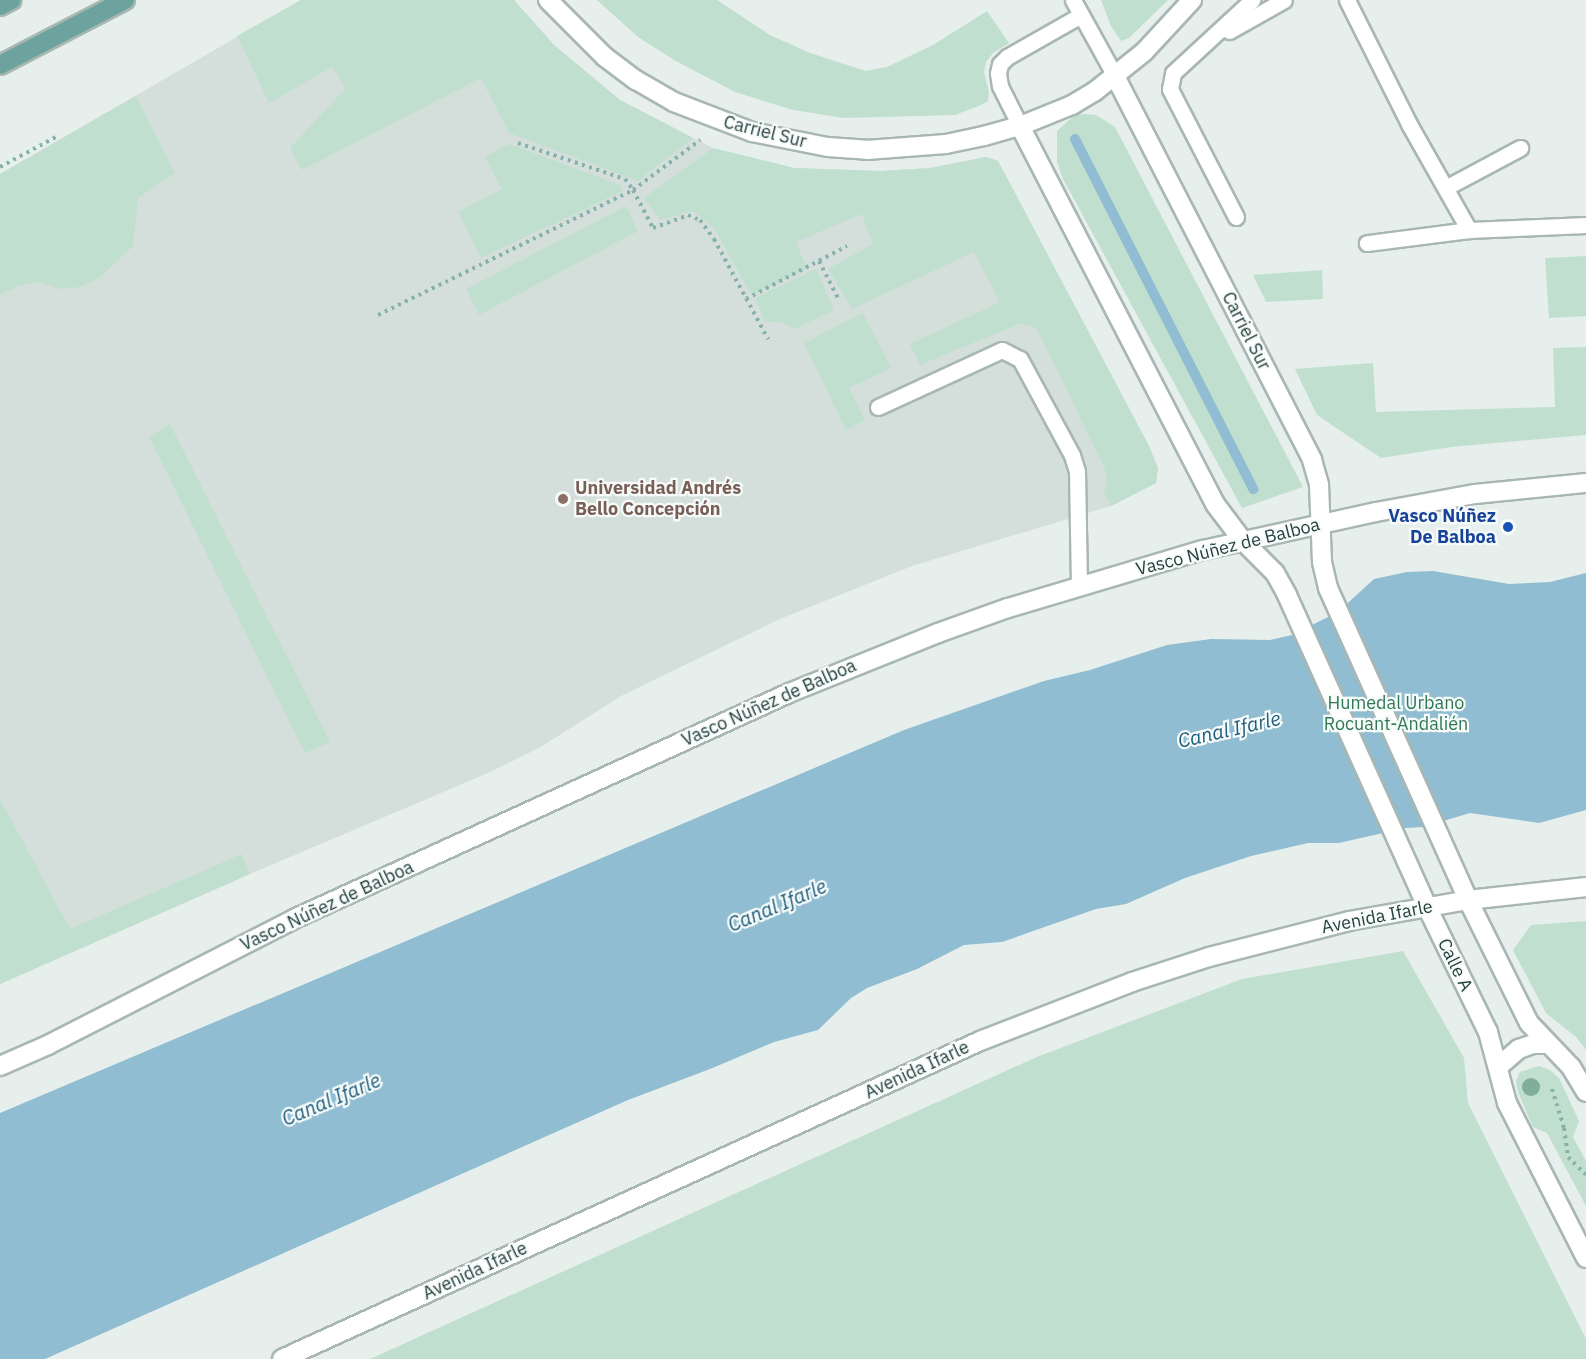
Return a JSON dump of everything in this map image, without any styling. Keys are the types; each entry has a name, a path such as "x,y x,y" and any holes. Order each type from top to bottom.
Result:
{"main road":[{"path":"0,6 12,0"},
{"path":"0,65 125,0"}],"street":[{"name":"Carriel Sur","path":"548,0 584,38 636,80 674,102 714,119 790,141 867,150 946,144 1020,126 1072,105 1115,76 1144,52 1192,0"},
{"name":"Carriel Sur","path":"1115,76 1312,460 1319,484 1322,562 1332,599 1468,900"},
{"path":"1020,126 1215,504 1244,541"},
{"name":"Vasco Núñez de Balboa","path":"0,1066 48,1045 294,919 789,693 938,633 1079,586 1203,550 1475,494 1586,483"},
{"name":"Calle A","path":"1244,541 1275,573 1293,606 1427,907 1488,1032 1507,1103 1586,1258"},
{"name":"Avenida Ifarle","path":"282,1359 980,1041 1055,1010 1209,957 1349,921 1468,900 1586,887"},
{"path":"1468,900 1509,987 1529,1023 1571,1066 1586,1092"},
{"path":"1498,1066 1519,1049 1533,1044 1554,1050"}],"lane":[{"path":"1073,0 1115,76"},
{"path":"1236,218 1170,89 1173,73 1252,0"},
{"path":"1204,45 1284,0"},
{"path":"1347,0 1409,124 1470,230"},
{"path":"1020,126 1000,86 998,73 1000,64 1007,57 1081,15"},
{"path":"1447,187 1520,148"},
{"path":"1366,243 1470,230 1586,225"},
{"path":"878,407 1002,350 1020,359 1067,445 1077,471 1079,586"}],"path":[{"path":"378,315 633,190 700,140 714,119"},
{"path":"0,167 56,137"},
{"path":"518,143 625,179 652,228 688,215 700,220 714,239 768,339"},
{"path":"746,299 847,246"},
{"path":"819,261 839,300"},
{"path":"1554,1050 1550,1072 1552,1090 1564,1128 1568,1157 1586,1175"}],"shaded area":[{"name":"Universidad Andrés Bello Concepción","path":"301,0 514,0 554,45 620,100 713,148 794,168 881,171 930,168 986,157 998,161 1149,446 1158,468 1156,483 1111,506 912,566 780,619 623,695 539,748 486,774 250,874 0,984 0,174"}],"green space":[{"path":"301,0 514,0 554,45 620,100 693,138 638,181 509,133 481,78 302,170 290,148 346,88 332,67 269,103 237,36"},
{"path":"597,0 717,0 770,35 810,53 866,71 887,67 933,45 987,11 1009,43 993,53 986,62 984,72 989,92 988,101 981,105 955,115 844,118 793,110 735,92 674,60 638,37"},
{"path":"1101,0 1168,0 1129,38 1121,41 1111,26"},
{"path":"136,96 175,173 138,198 133,246 99,278 80,287 60,289 39,282 16,287 0,295 0,174"},
{"path":"1075,115 1096,115 1115,127 1303,487 1242,508 1063,179 1057,162 1057,131"},
{"path":"509,144 620,185 623,191 481,258 458,212 502,189 485,157"},
{"path":"713,148 794,168 881,171 930,168 986,157 998,161 1149,446 1158,468 1156,483 1111,506 1104,494 1107,485 1105,469 1042,339 1037,330 1030,325 1019,324 920,365 910,344 1000,302 974,252 852,309 828,269 873,244 862,214 796,242 807,269 752,296 714,228 693,211 660,220 644,198"},
{"path":"626,206 638,231 479,315 466,289"},
{"path":"1586,256 1586,316 1549,318 1545,258"},
{"path":"816,269 834,310 795,329 782,322 765,322 755,298"},
{"path":"1322,270 1323,299 1266,302 1253,275"},
{"path":"863,313 891,368 849,388 865,420 846,430 804,343"},
{"path":"1586,347 1586,435 1451,447 1381,458 1317,415 1295,369 1373,363 1376,412 1555,407 1553,348"},
{"path":"170,424 330,742 305,753 149,437"},
{"path":"0,799 70,929 242,854 250,874 0,984"},
{"path":"1586,921 1586,1050 1576,1037 1546,1013 1513,950 1531,925"},
{"path":"1403,951 1464,1058 1468,1103 1586,1339 1586,1359 370,1359 1037,1057 1242,979"},
{"path":"1539,1066 1550,1070 1559,1078 1579,1121 1573,1137 1586,1161 1586,1206 1547,1133 1533,1127 1518,1092 1516,1081 1520,1072"}],"water":[{"name":"Humedal Urbano Rocuant-Andalién","path":"1433,571 1509,584 1550,582 1586,573 1586,810 1539,823 1470,813 1423,827 1405,828 1339,843 1308,843 1251,856 1185,878 1126,904 1096,909 1002,942 964,945 917,969 867,988 851,998 818,1030 774,1042 628,1100 45,1359 0,1359 0,1113 904,730 1044,681 1090,670 1167,645 1211,639 1270,640 1292,635 1338,612 1374,579 1407,572"}],"waterway":[{"path":"1075,139 1253,489"}],"place":[{"name":"Universidad Andrés Bello Concepción","path":"563,499"},
{"name":"Vasco Núñez De Balboa","path":"1508,527"}],"water label":[{"name":"Canal Ifarle","path":"1229,729"},
{"name":"Canal Ifarle","path":"777,905"},
{"name":"Canal Ifarle","path":"331,1099"}]}
